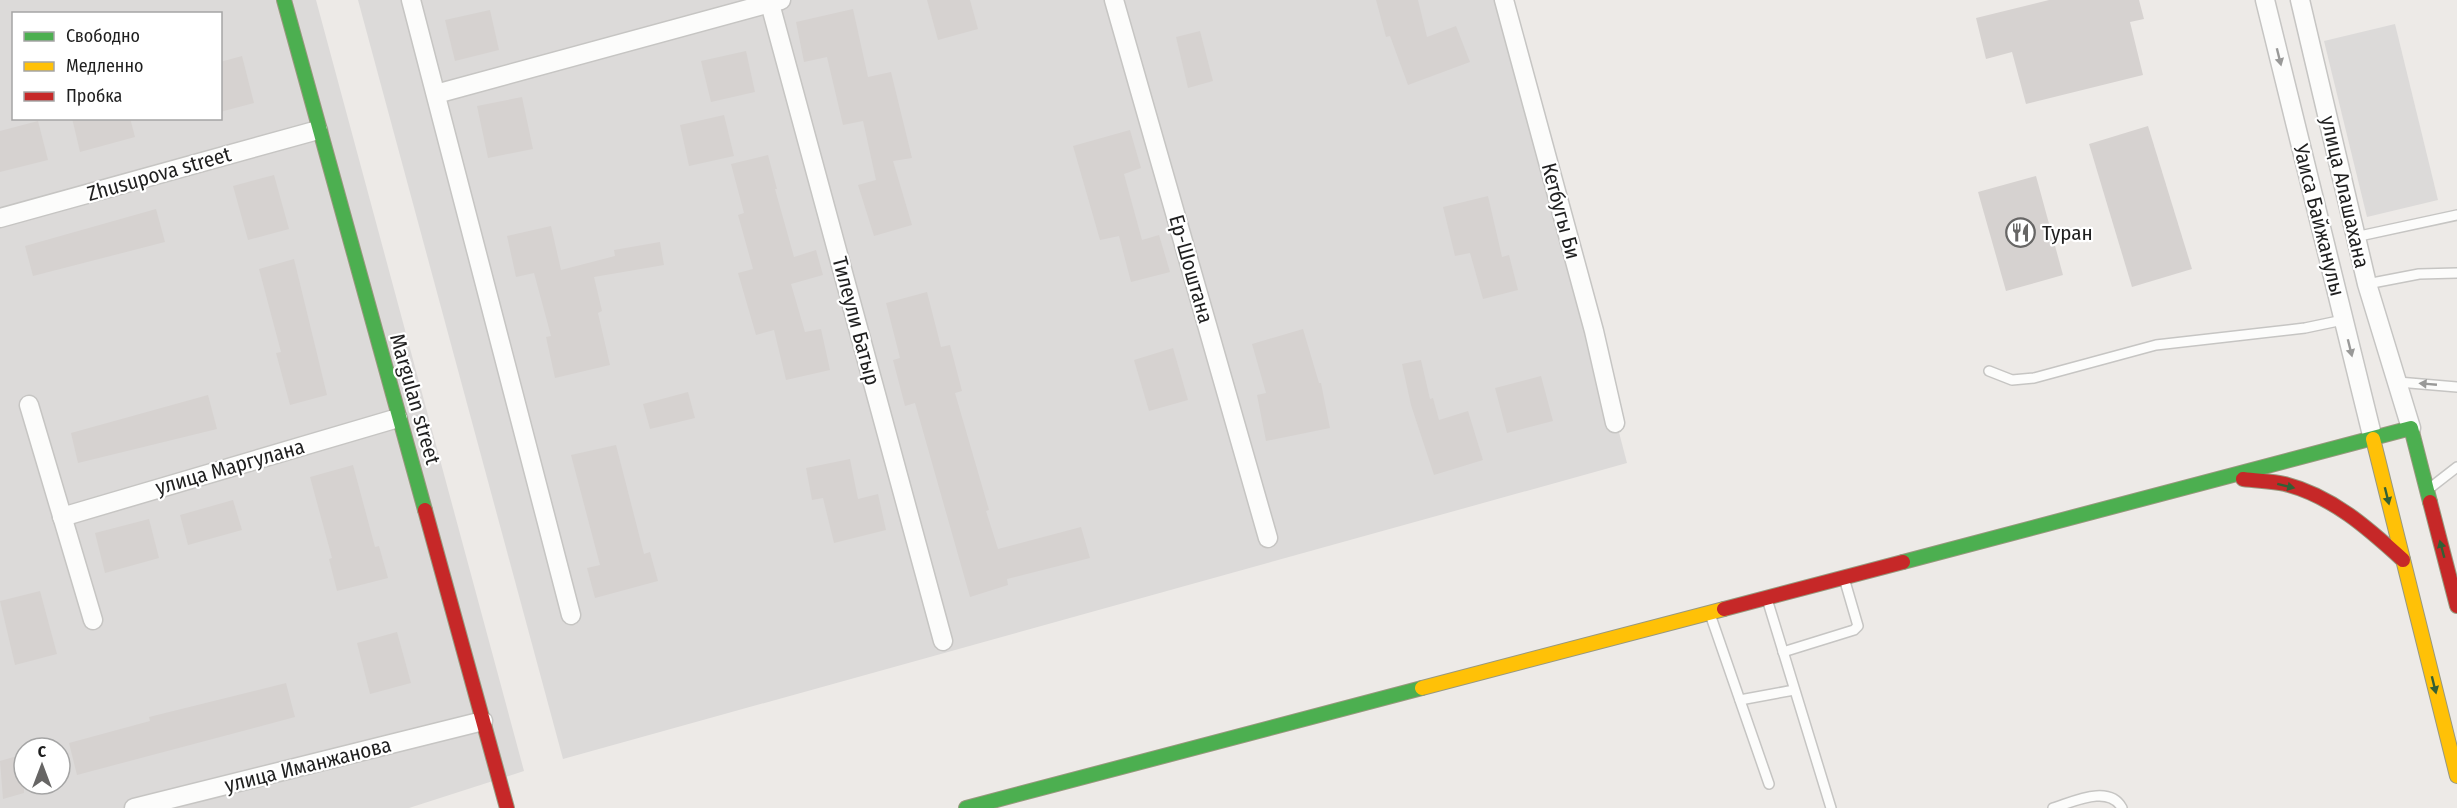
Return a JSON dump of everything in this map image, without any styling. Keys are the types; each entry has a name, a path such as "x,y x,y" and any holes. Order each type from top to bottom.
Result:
{"main road":[{"name":"Margulan street","path":"284,0 318,130 507,808"},
{"path":"966,808 1026,796 2411,428 2457,606"},
{"path":"2373,439 2457,776"},
{"path":"2228,477 2285,484 2326,499 2363,525 2403,560"}],"street":[{"path":"411,0 571,615"},
{"name":"Ер-Шоштана","path":"1114,0 1268,538"},
{"name":"Кетбугы Би","path":"1504,0 1593,331 1615,423"},
{"name":"Уаиса Байжанулы","path":"2265,0 2373,439"},
{"name":"улица Алашахана","path":"2300,0 2367,284 2411,428"},
{"path":"436,94 774,1"},
{"name":"Тилеули Батыр","path":"774,1 943,641"},
{"name":"Zhusupova street","path":"0,218 318,130"},
{"path":"29,405 93,620"},
{"name":"улица Маргулана","path":"62,517 398,418"},
{"name":"улица Иманжанова","path":"134,808 483,721"}],"lane":[{"path":"2355,237 2457,214"},
{"path":"2367,284 2419,274 2457,273"},
{"path":"1989,371 2012,380 2034,378 2156,345 2306,328 2343,320"},
{"path":"2398,382 2457,387"},
{"path":"2426,491 2457,467"},
{"path":"1783,652 1854,630 1858,626 1844,578"},
{"path":"1767,599 1831,808"},
{"path":"1710,614 1769,784"},
{"path":"1740,700 1794,690"},
{"path":"2053,808 2101,795 2119,802 2122,808"}],"shaded area":[{"path":"0,0 316,0 524,771 409,808 0,808"},
{"path":"358,0 1506,0 1627,463 563,759"},
{"path":"2395,24 2438,200 2367,217 2324,41"}],"building":[{"path":"927,0 970,0 978,29 938,40"},
{"path":"1376,0 1418,0 1427,37 1456,26 1470,62 1408,85 1390,36 1386,37"},
{"path":"2049,0 2139,0 2144,19 2130,22 2143,75 2026,104 2012,52 1986,59 1976,18"},
{"path":"853,9 868,77 891,72 912,158 893,161 912,225 874,236 858,185 876,180 863,121 843,125 827,57 804,62 796,22"},
{"path":"490,10 499,50 455,61 445,20"},
{"path":"1200,31 1213,81 1188,88 1176,37"},
{"path":"746,51 755,92 711,102 701,61"},
{"path":"242,56 254,103 222,111 222,61"},
{"path":"522,97 533,149 488,158 477,106"},
{"path":"724,115 734,156 689,166 680,125"},
{"path":"72,120 131,120 135,137 80,152"},
{"path":"38,121 48,160 0,172 0,131"},
{"path":"2148,126 2192,269 2132,287 2089,144"},
{"path":"1130,130 1141,168 1124,174 1142,240 1159,235 1170,272 1131,282 1119,236 1100,240 1073,146"},
{"path":"768,155 794,257 816,250 823,275 791,284 805,332 821,329 830,370 786,380 774,330 756,335 738,273 753,269 738,215 744,213 731,164"},
{"path":"274,175 289,229 248,240 233,186"},
{"name":"Туран","path":"2036,176 2063,275 2006,291 1978,192"},
{"path":"1488,196 1502,257 1509,255 1518,290 1483,299 1470,253 1455,256 1443,207"},
{"path":"156,209 165,242 33,276 25,246"},
{"path":"551,226 561,270 615,256 614,250 660,242 664,265 594,277 602,311 598,313 610,365 555,378 546,337 551,336 534,273 516,277 507,236"},
{"path":"294,259 327,395 290,405 276,353 281,352 259,269"},
{"path":"927,292 941,347 950,345 962,391 955,393 998,549 1081,527 1090,558 1007,579 1008,585 970,597 915,403 905,406 893,360 900,358 886,303"},
{"path":"1303,329 1319,383 1321,383 1330,428 1266,441 1257,395 1266,393 1252,344"},
{"path":"1173,348 1188,400 1149,411 1134,360"},
{"path":"1421,360 1430,399 1433,398 1439,420 1468,411 1483,460 1434,475 1411,405 1402,364"},
{"path":"1541,376 1553,421 1507,433 1495,388"},
{"path":"688,392 695,418 650,429 643,404"},
{"path":"208,395 217,429 78,463 71,433"},
{"path":"616,445 644,554 650,552 658,581 595,598 587,568 600,565 571,455"},
{"path":"850,459 858,499 878,494 886,530 834,543 823,498 812,500 806,468"},
{"path":"353,465 375,547 379,546 388,578 337,591 329,559 332,558 310,477"},
{"path":"233,500 242,530 188,545 180,515"},
{"path":"149,519 159,558 105,573 95,533"},
{"path":"40,591 57,654 15,665 0,601"},
{"path":"397,632 411,683 370,694 357,643"},
{"path":"286,683 295,717 77,775 72,755 72,742 150,721 149,717"},
{"path":"12,758 14,796 3,799 0,761"}],"traffic: fast":[{"path":"284,0 425,510"},
{"path":"1903,562 2411,428 2430,502"},
{"path":"966,808 1422,688"}],"traffic: slow":[{"path":"2373,439 2457,776"},
{"path":"1422,688 1724,609"}],"traffic: jam":[{"path":"2243,479 2285,484 2318,496 2363,525 2403,560"},
{"path":"2430,502 2457,606"},
{"path":"425,510 507,808"},
{"path":"1724,609 1903,562"}],"place":[{"name":"Туран","path":"2021,233"}]}
